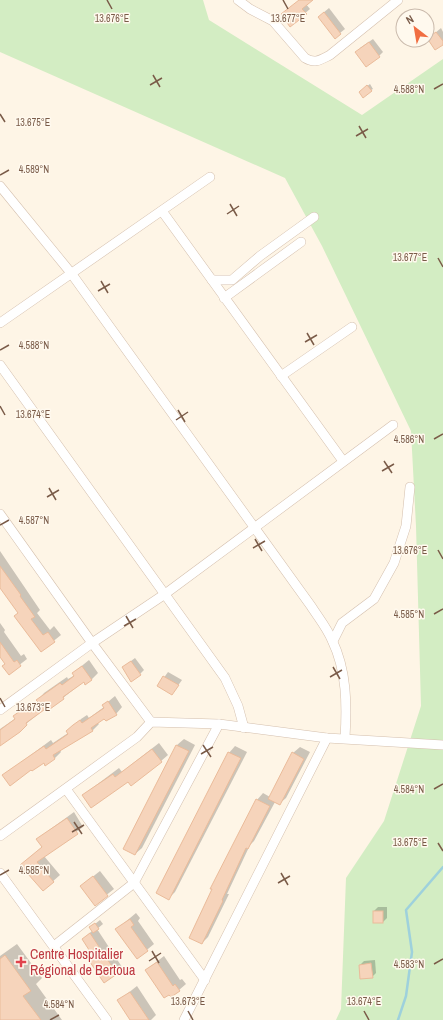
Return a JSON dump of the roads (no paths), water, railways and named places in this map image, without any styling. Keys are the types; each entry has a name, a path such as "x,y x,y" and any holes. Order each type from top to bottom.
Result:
{"street":[{"path":"238,0 250,9 273,21 305,58 311,61 318,61 330,55 398,0"},
{"path":"0,323 210,177"},
{"path":"0,186 71,273 311,606 333,640 344,676 347,701 345,738"},
{"path":"162,211 343,461"},
{"path":"212,280 232,280 260,256 314,217"},
{"path":"224,298 301,242"},
{"path":"281,376 352,327"},
{"path":"0,365 225,678 238,706 244,728"},
{"path":"1,707 165,594 393,424"},
{"path":"333,640 342,623 374,598 394,563 406,526 410,487"},
{"path":"0,514 150,722"},
{"path":"150,722 219,724 327,738 443,745"},
{"path":"0,836 137,737 150,722"},
{"path":"54,946 134,882 219,724"},
{"path":"184,1020 327,738"},
{"path":"66,789 205,980"},
{"path":"0,873 107,1020"}],"waterway":[{"path":"398,1020 406,996 412,952 406,910 443,867"}],"place":[{"name":"Centre Hospitalier Régional de Bertoua","path":"21,962"}]}
